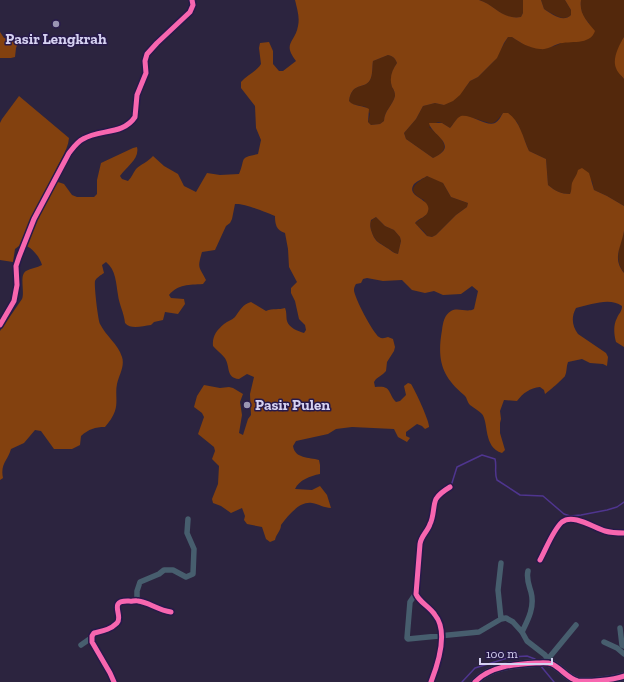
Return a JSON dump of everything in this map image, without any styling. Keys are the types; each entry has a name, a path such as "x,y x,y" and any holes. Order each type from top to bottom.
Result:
{"street":[{"path":"0,325 14,301 17,285 16,266 19,256 34,219 69,153 84,138 120,128 133,120 135,117 137,95 146,73 147,54 190,12 193,5 192,0"},
{"path":"431,682 439,663 442,636 436,616 417,597 416,593 420,541 430,525 434,514 436,499 450,487"},
{"path":"137,600 137,591 140,582 159,574 164,570 173,570 185,577 189,577 193,574 194,549 187,533 188,519"},
{"path":"540,560 560,524 567,520 577,520 616,534 624,534"},
{"path":"501,563 498,590 501,619"},
{"path":"522,632 531,611 532,596 528,584 528,571"},
{"path":"416,593 410,602 408,639 479,632 501,619 510,619 522,632 526,641 544,655 548,662 570,677 579,681 590,681 624,676"},
{"path":"81,645 92,638 95,632 108,629 117,623 117,608 120,602 137,600 170,612"},
{"path":"476,682 485,674 504,667 548,662 576,625"},
{"path":"620,628 621,641 622,645 624,646"},
{"path":"92,638 92,642 114,682"},
{"path":"604,642 617,648 624,654"}],"shaded area":[{"path":"295,0 479,0 504,14 514,17 521,17 523,13 523,0 541,0 544,9 558,17 565,18 571,15 571,10 565,0 581,0 582,13 595,31 589,39 579,42 558,44 543,49 529,46 512,37 508,37 497,58 478,77 470,81 460,95 453,101 444,105 435,103 423,106 416,119 404,133 406,139 433,158 441,153 445,144 429,123 442,123 450,128 459,117 465,116 492,124 498,121 503,113 508,113 516,120 529,151 546,159 548,185 561,193 570,194 572,183 578,170 582,168 589,173 594,190 624,206 624,231 618,258 620,268 624,273 624,347 616,342 614,333 614,327 622,306 617,303 606,302 576,308 574,311 573,325 576,331 578,334 606,353 608,357 607,366 603,364 590,363 582,359 568,362 565,376 545,394 544,390 540,387 533,388 527,391 517,401 504,400 500,411 500,433 505,450 502,453 492,446 482,414 470,405 465,396 450,381 442,366 440,350 445,317 454,310 474,309 478,291 472,286 461,294 443,295 434,291 425,293 412,290 402,280 383,281 367,278 363,279 361,283 356,284 354,289 360,307 376,334 381,338 388,337 393,339 395,347 387,362 386,371 374,382 375,387 387,388 396,402 400,401 406,395 404,386 408,383 411,384 425,413 429,427 425,429 417,424 406,432 406,436 410,438 407,442 398,437 394,429 352,427 336,429 328,434 296,441 293,446 296,453 303,457 319,460 320,474 305,479 299,483 295,489 312,490 320,486 327,495 331,508 312,503 303,504 290,514 281,525 275,540 270,542 266,539 262,527 247,524 244,520 245,516 242,508 231,513 221,506 213,503 212,499 218,484 219,466 212,459 215,451 214,447 198,434 204,417 202,413 194,407 197,396 204,385 220,388 233,388 243,394 240,402 242,415 239,433 243,435 248,419 251,415 250,394 254,377 247,374 239,379 232,376 226,360 213,346 213,342 214,336 219,329 233,319 246,304 251,302 266,311 285,308 287,321 290,326 304,333 306,330 305,325 299,319 295,301 291,293 291,288 297,282 289,267 285,233 277,226 275,216 249,206 235,204 232,219 226,226 215,250 202,252 200,269 206,280 203,284 180,287 172,291 169,295 171,298 184,299 185,304 178,314 165,312 163,320 154,322 151,325 137,327 127,325 125,323 119,302 114,273 106,262 102,265 104,273 95,281 99,321 118,348 123,360 117,384 115,411 105,427 98,427 89,430 81,436 80,445 72,449 54,449 41,431 35,430 24,443 11,449 3,466 3,478 0,480 0,331 22,299 22,280 24,273 42,265 34,252 24,245 21,245 15,249 13,262 0,260 0,123 2,119 19,96 69,138 52,180 64,184 72,195 77,197 94,197 97,194 97,180 101,163 137,147 135,159 120,176 122,179 128,181 136,169 153,156 164,166 178,174 184,186 196,192 207,173 220,175 239,174 245,158 258,154 261,140 256,128 255,106 241,88 241,82 261,64 259,48 260,43 269,42 273,51 273,64 279,71 283,71 296,61 290,50 291,43 299,23","holes":["388,55 394,58 397,63 392,71 391,77 391,84 395,96 385,114 384,121 380,124 371,125 368,122 369,109 353,104 349,101 355,88 365,85 370,80 373,61","427,176 443,183 451,197 468,203 467,207 432,237 427,236 415,223 426,215 428,211 426,203 416,195 412,189 414,184","376,217 385,226 394,230 400,237 401,241 398,254 375,239 370,225 371,220"]},
{"path":"479,0 523,0 523,13 521,17 508,16"},
{"path":"541,0 565,0 571,10 571,15 561,18 554,15 544,9"},
{"path":"581,0 624,0 624,37 616,68 624,79 624,206 594,190 592,181 577,174 570,194 561,193 548,185 546,159 529,151 517,122 503,113 494,123 489,123 474,118 467,118 457,119 450,128 438,122 429,127 441,139 444,146 440,154 433,158 406,139 404,133 416,119 423,106 435,103 444,105 465,88 470,81 478,77 494,61 508,37 512,37 524,44 544,48 561,43 589,23 582,13"},
{"path":"0,32 4,38 19,40 15,57 0,58"},
{"path":"624,37 624,79 618,72 615,64 615,56"},
{"path":"388,55 394,58 397,63 391,77 391,84 395,96 385,114 384,121 380,124 371,125 368,122 370,114 366,107 352,104 349,101 355,88 365,85 370,80 373,61"},
{"path":"427,176 443,183 451,197 468,203 467,207 432,237 427,236 415,223 426,215 424,200 418,197 413,191 415,185"},
{"path":"376,217 385,226 394,230 400,237 401,241 398,254 375,239 370,224"},
{"path":"624,231 624,273 619,263 618,253"}],"waterway":[{"path":"451,486 457,467 482,455 495,459 497,480 520,495 543,496 564,514 570,516 607,510 617,507 624,502"},
{"path":"462,682 475,668 511,657 527,656 535,659"},
{"path":"540,665 554,682"}],"cycle path":[{"path":"0,325 14,301 17,285 16,266 34,219 69,153 77,143 83,139 124,127 135,117 137,95 146,73 145,61 147,54 190,12 193,5 192,0"},
{"path":"431,682 437,666 442,639 439,622 435,615 417,597 416,594 420,544 431,521 436,499 450,487"},
{"path":"540,560 559,525 567,520 578,520 608,532 624,533"},
{"path":"114,682 92,642 92,636 94,633 109,629 117,623 119,620 117,606 122,601 142,602 171,612"},
{"path":"475,682 488,672 496,669 512,665 536,663 552,664 574,680 578,681 614,679 624,676"}],"place":[{"name":"Pasir Lengkrah","path":"56,24"},
{"name":"Pasir Pulen","path":"247,405"}]}
